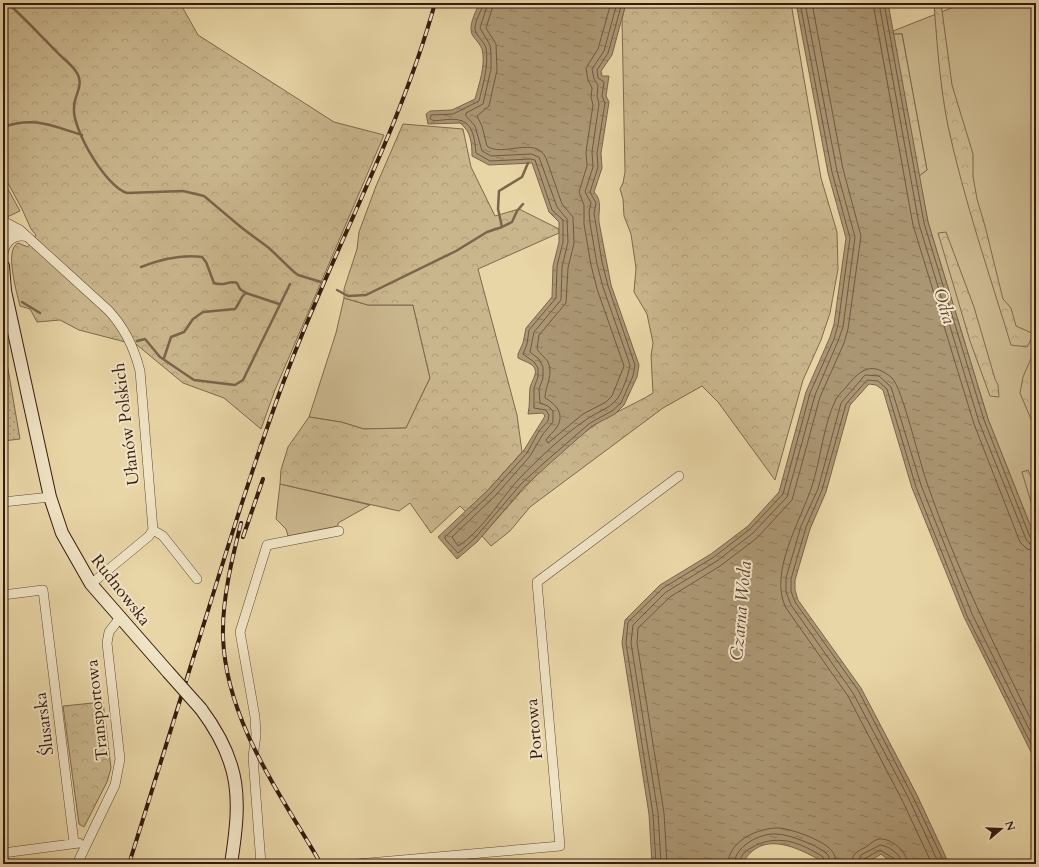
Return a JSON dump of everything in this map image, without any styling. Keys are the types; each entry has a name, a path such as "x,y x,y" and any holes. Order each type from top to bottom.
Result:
{"main road":[{"name":"Rudnowska","path":"3,266 4,288 50,497 62,533 90,584 119,619 201,709 221,740 234,774 238,809 231,864"}],"street":[{"name":"Ułanów Polskich","path":"3,220 15,226 28,237 108,310 120,322 127,334 140,371 152,530"},
{"name":"Ułanów Polskich","path":"3,230 28,237"},
{"path":"3,254 5,246 12,238 21,235 28,237"},
{"name":"Portowa","path":"357,864 560,846 537,582 679,476"},
{"path":"3,502 50,497"},
{"path":"90,584 150,536 152,530 163,536 197,579"},
{"path":"261,864 253,757 256,735 255,716 241,643 242,622 267,545 339,531"},
{"name":"Ślusarska","path":"3,595 43,590 74,843"},
{"name":"Transportowa","path":"77,864 115,785 119,772 120,759 107,643 109,632 119,619"},
{"path":"3,853 74,843 87,843"}],"green space":[{"path":"3,3 180,3 198,35 334,122 384,135 275,390 261,429 224,398 183,383 137,345 79,330 60,320 37,322 30,309 20,306 14,282 12,254 14,247 18,243 28,247 36,235 31,229 3,174"},
{"path":"626,3 791,3 821,178 837,232 838,269 830,313 821,340 803,380 775,480 718,402 702,386 663,408 530,507 510,531 491,546 482,536 520,492 547,464 576,438 599,422 653,393 651,356 653,343 647,314 634,292 636,268 631,234 624,216 623,199 620,189 625,172 622,19"},
{"path":"934,3 941,3 952,85 973,154 973,176 977,199 1003,299 1011,308 1016,326 1034,334 1027,347 1011,345 977,236 954,154 943,96"},
{"path":"964,3 1036,3 1036,540 988,419 928,222 919,176 927,170 902,34 893,34 893,31"},
{"path":"893,34 902,34 927,170 919,176"},
{"path":"403,124 463,129 471,167 495,216 519,209 559,229 559,233 478,269 517,415 522,452 466,512 460,506 431,533 410,503 399,511 280,484 281,470 288,447 309,417 341,422 364,429 406,428 430,378 413,305 368,305 344,298 344,289 357,249 359,232 376,186"},
{"path":"3,180 20,211 7,217 3,211"},
{"path":"946,232 974,307 998,385 999,397 990,396 970,341 938,233"},
{"path":"344,298 368,305 413,305 430,378 406,428 364,429 341,422 309,417 336,333"},
{"path":"3,340 20,439 3,441"},
{"path":"1036,347 1036,431 1020,393 1023,377"},
{"path":"1028,470 1036,489 1036,519 1022,472"},
{"path":"280,484 370,505 338,523 338,526 288,536 286,529 276,519"},
{"path":"103,702 111,768 107,782 84,827 79,824 63,706"}],"water":[{"path":"479,3 626,3 612,55 601,71 602,76 609,76 606,96 609,102 601,153 602,168 594,192 597,195 599,203 599,222 611,285 639,365 637,377 624,405 615,414 592,426 524,487 477,542 457,559 438,537 489,489 524,450 545,416 543,413 528,414 530,388 535,376 535,369 528,362 518,358 518,354 523,343 526,328 552,297 553,266 559,242 559,222 549,212 532,163 489,165 472,156 469,134 460,123 428,124 426,114 430,111 452,110 475,99 482,74 483,55 482,49 471,32 471,24"},
{"path":"796,3 888,3 928,222 988,419 1036,540 1036,762 964,617 912,488 883,390 876,385 869,384 850,405 826,492 810,529 795,580 795,590 798,600 861,688 917,795 949,864 893,864 881,854 860,863 822,864 820,860 800,850 789,846 768,844 759,847 750,853 742,864 652,864 649,814 622,643 625,620 660,585 711,554 748,526 779,492 806,392 830,337 834,324 846,238 828,173"}],"waterway":[{"path":"3,4 12,7 75,70 78,75 80,85 74,103 78,129 84,143 100,169 119,188 127,193 183,191 204,196 242,228 269,248 298,275 321,282"},
{"path":"3,127 24,122 34,122 82,135"},
{"path":"337,290 348,296 366,295 456,251 487,232 502,227 498,209 499,191 522,177 528,163"},
{"path":"502,227 512,222 517,211 523,204"},
{"path":"141,267 171,258 186,256 202,257 206,262 214,283 221,284 234,282 237,283 240,289 246,293"},
{"path":"137,341 145,339 160,357 194,380 235,385 243,380 290,284"},
{"path":"164,358 171,337 184,332 193,319 203,312 235,309 242,296 246,293 279,304"},
{"path":"22,302 40,313"}],"railway":[{"path":"129,864 232,533 268,424 306,324 386,142 421,50 435,3"},
{"path":"243,537 263,479"},
{"path":"241,523 231,565 224,608 223,637 226,668 234,698 258,755 321,864"}],"water label":[{"name":"Odra","path":"944,306"},
{"name":"Czarna Woda","path":"741,611"}]}
